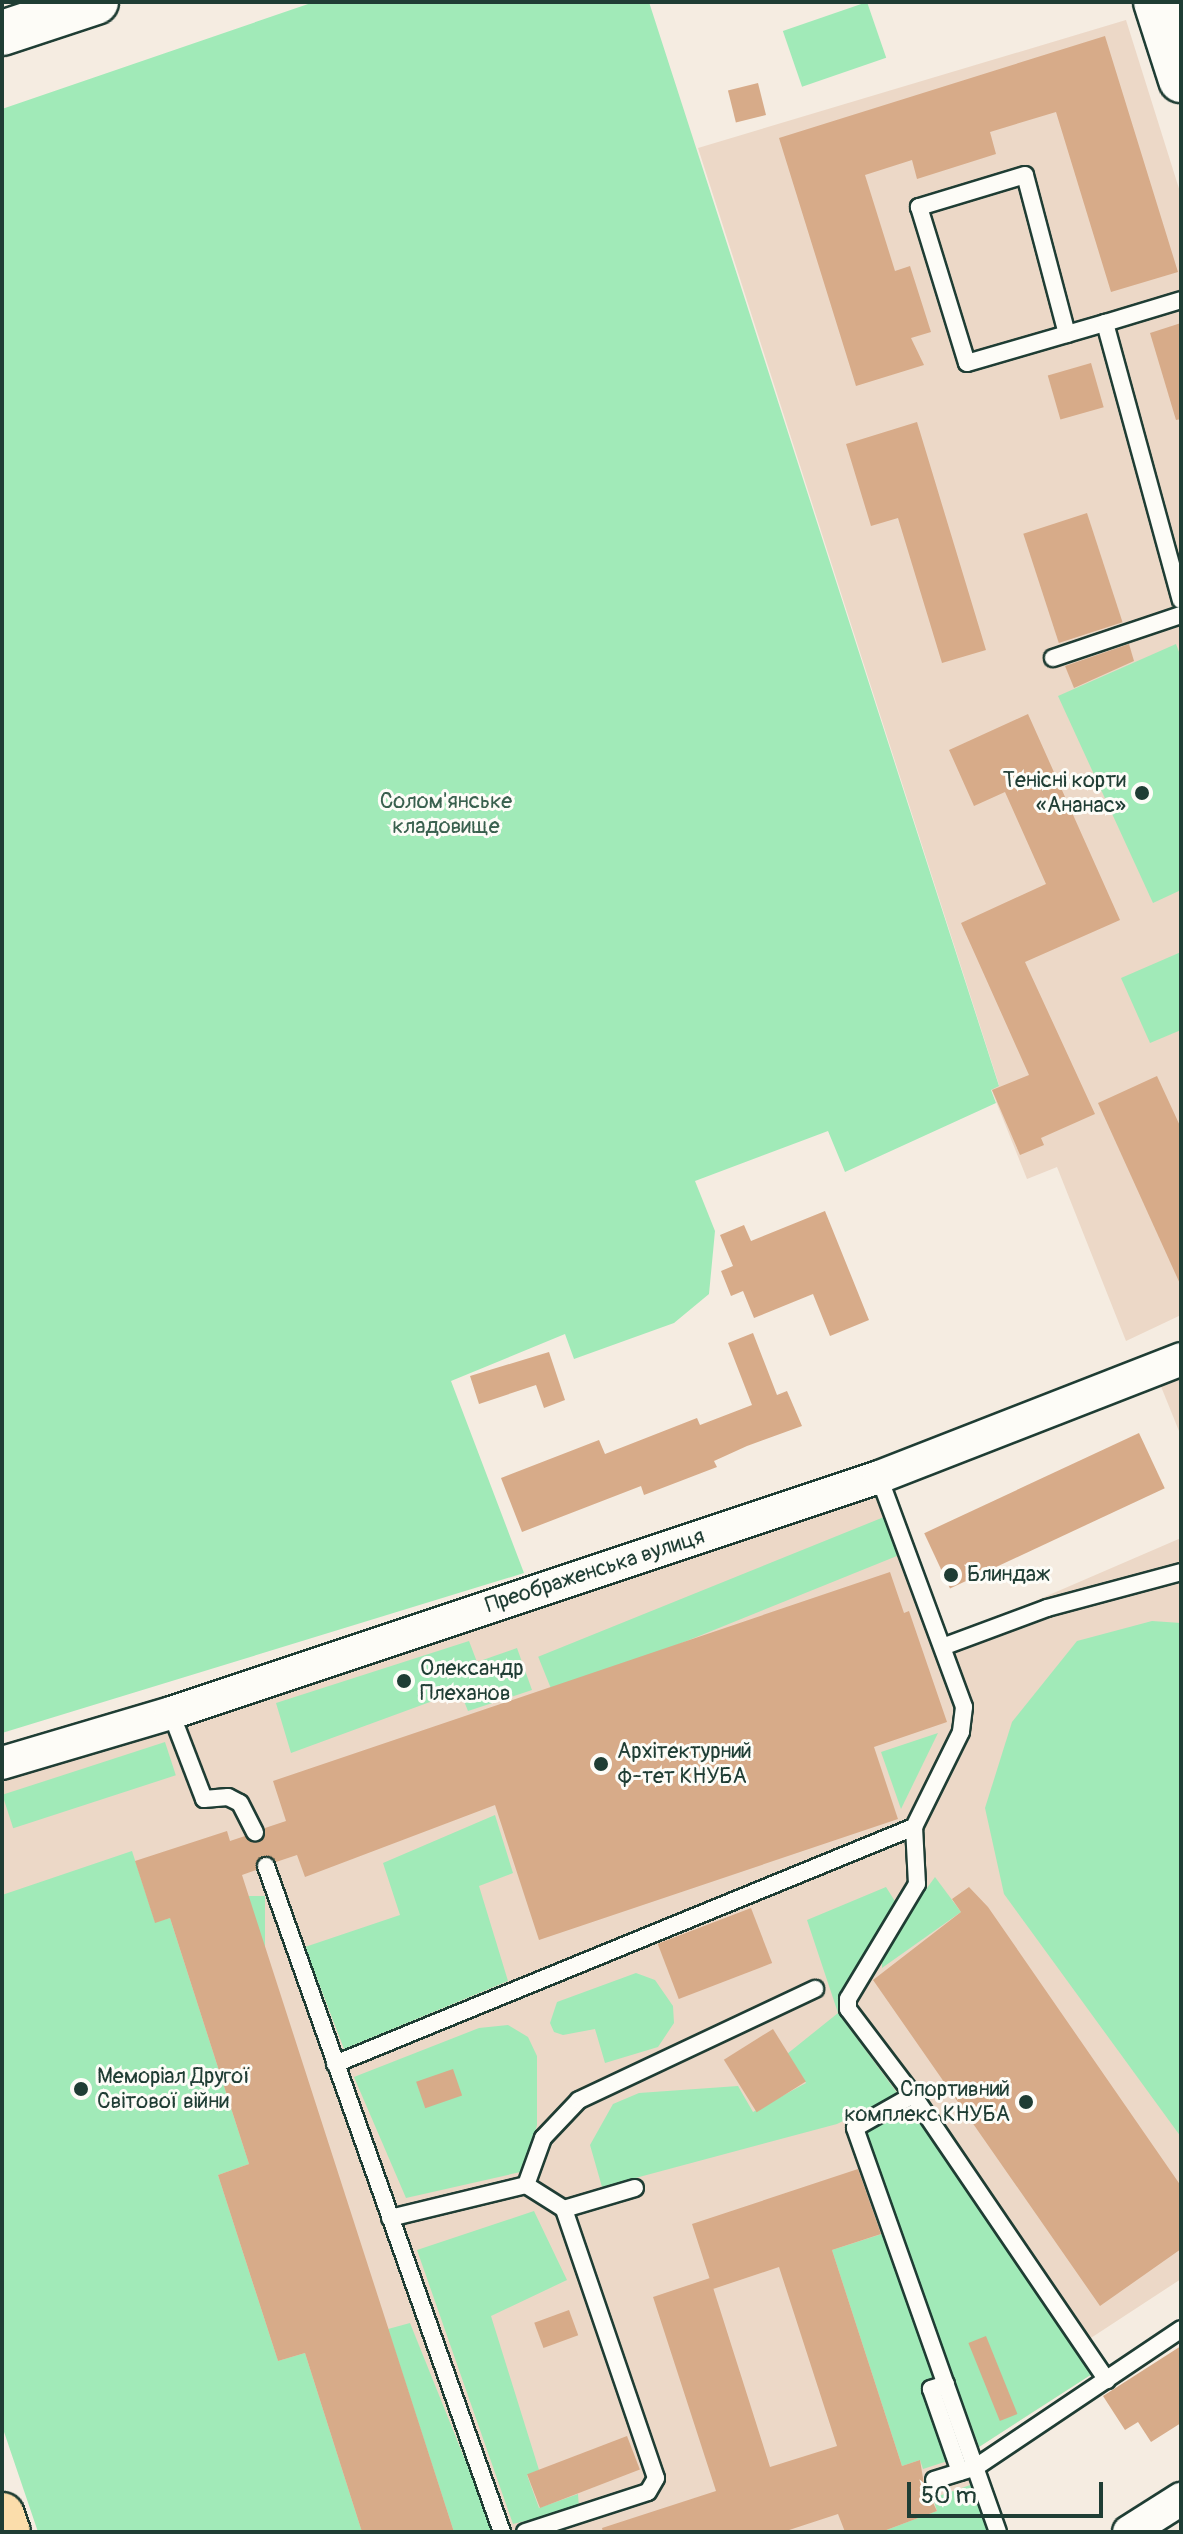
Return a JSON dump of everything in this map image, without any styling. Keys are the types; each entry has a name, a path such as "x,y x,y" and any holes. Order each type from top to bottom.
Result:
{"main road":[{"path":"2,33 96,2"},
{"path":"1165,6 1181,80"},
{"path":"2,2515 8,2532"}],"street":[{"name":"Преображенська вулиця","path":"2,1763 177,1711 879,1477 1181,1359"},
{"path":"1129,2532 1181,2499"}],"lane":[{"path":"1067,334 1025,175 919,207 967,363 1105,323 1181,300"},
{"path":"1105,323 1181,600"},
{"path":"1053,658 1181,615"},
{"path":"879,1477 945,1646 965,1720 914,1827 917,1884 848,1999 848,2009 913,2095 1107,2380"},
{"path":"945,1646 1047,1608 1181,1572"},
{"path":"177,1711 204,1799 213,1797 240,1803 255,1832"},
{"path":"335,2064 914,1827"},
{"path":"266,1866 502,2532"},
{"path":"526,2185 543,2138 579,2100 815,1989"},
{"path":"913,2095 855,2128 946,2384 968,2469 998,2532"},
{"path":"390,2218 526,2185 564,2209 656,2478 648,2492 525,2532"},
{"path":"564,2209 635,2188"},
{"path":"934,2480 968,2469 1181,2329"}],"shaded area":[{"path":"1126,20 1181,195 1181,1315 1126,1341 1057,1167 1027,1179 991,1089 999,1085 698,148"},
{"path":"1181,1374 1181,1436 1160,1384"},
{"path":"891,1491 947,1639 1181,1538 1181,2279 1074,2349 1092,2374 971,2452 998,2532 168,2532 2,2034 2,1775"}],"green space":[{"name":"Солом'янське кладовище","path":"314,2 649,2 999,1086 991,1090 996,1103 845,1172 828,1131 695,1181 715,1231 709,1294 674,1323 574,1359 565,1334 451,1381 524,1573 2,1733 2,109"},
{"path":"867,2 886,58 802,87 783,31"},
{"name":"Тенісні корти «Ананас»","path":"1176,644 1181,657 1181,890 1153,903 1058,696"},
{"path":"1181,952 1181,1030 1150,1043 1121,978"},
{"path":"884,1517 899,1555 554,1695 538,1657"},
{"path":"1152,1621 1181,1623 1181,2137 1004,1894 985,1808 1012,1722 1077,1641"},
{"path":"469,1641 477,1662 517,1648 532,1690 468,1711 460,1691 291,1753 276,1703"},
{"path":"938,1733 901,1809 881,1752"},
{"path":"165,1742 176,1775 13,1828 2,1795"},
{"path":"495,1815 513,1873 479,1886 508,1981 344,2049 305,1947 400,1915 383,1863"},
{"path":"132,1851 155,1922 170,1918 249,2164 218,2175 278,2361 305,2353 362,2532 38,2532 2,2426 2,1895"},
{"path":"935,1877 961,1912 882,1968 882,1950"},
{"path":"886,1887 898,1906 847,1981 838,2013 807,1920"},
{"path":"249,1896 265,1896 265,2146 249,2146"},
{"path":"636,1973 655,1980 673,2006 674,2023 658,2047 605,2063 595,2029 563,2035 554,2032 550,2023 557,2002"},
{"path":"838,2013 898,2094 837,2124 602,2187 590,2145 613,2104 639,2093 738,2086 753,2112 806,2083 787,2054"},
{"path":"508,2025 528,2037 537,2056 537,2125 525,2171 406,2198 354,2077 479,2028"},
{"path":"912,2108 1092,2374 979,2447 865,2131"},
{"path":"534,2211 567,2280 491,2316 539,2470 527,2475 539,2508 578,2494 579,2508 513,2524 417,2250"},
{"path":"885,2233 963,2456 923,2469 920,2460 902,2466 832,2250"},
{"path":"410,2323 494,2532 454,2532 388,2329"},
{"path":"973,2484 991,2532 881,2532 937,2511 933,2498"}],"building":[{"path":"1105,36 1178,272 1111,292 1056,112 990,132 996,154 917,179 912,160 865,175 895,271 910,266 931,332 911,338 924,365 856,386 779,138"},
{"path":"758,83 766,115 736,123 728,90"},
{"path":"1181,323 1181,419 1176,420 1150,333"},
{"path":"1091,363 1104,407 1060,420 1048,375"},
{"path":"917,422 986,650 942,663 898,518 871,526 846,444"},
{"path":"1087,513 1123,622 1059,643 1023,534"},
{"path":"1129,644 1134,661 1074,688 1065,666"},
{"path":"1028,714 1120,920 1025,962 1095,1114 1041,1138 1044,1145 1020,1155 992,1090 1029,1075 961,923 1046,884 1005,792 974,806 949,750"},
{"path":"1157,1076 1181,1128 1181,1286 1098,1103"},
{"path":"825,1211 869,1320 830,1336 813,1294 754,1318 743,1291 731,1296 721,1271 733,1266 720,1235 744,1225 751,1241"},
{"path":"753,1333 777,1395 787,1391 802,1426 747,1446 714,1461 717,1467 644,1495 641,1486 522,1532 501,1478 599,1440 605,1454 697,1418 700,1425 752,1405 728,1343"},
{"path":"549,1352 565,1400 544,1408 536,1385 479,1404 470,1376"},
{"path":"1139,1433 1165,1488 950,1588 924,1533"},
{"name":"Архітектурний ф-тет КНУБА","path":"890,1572 904,1613 909,1611 947,1722 874,1747 898,1819 539,1940 495,1805 305,1877 297,1855 276,1862 262,1856 256,1870 242,1875 454,2532 362,2532 305,2353 278,2361 218,2175 249,2164 170,1918 155,1923 135,1861 227,1831 230,1841 245,1836 259,1842 265,1828 286,1821 273,1781"},
{"name":"Спортивний комплекс КНУБА","path":"969,1887 988,1907 1181,2186 1181,2249 1100,2306 873,1980 961,1912 952,1899"},
{"path":"751,1908 772,1963 679,1999 658,1944"},
{"path":"773,2029 806,2082 757,2112 724,2060"},
{"path":"453,2069 462,2095 425,2108 416,2082"},
{"path":"858,2169 881,2234 832,2250 902,2466 920,2460 924,2484 937,2511 881,2532 845,2532 838,2514 783,2532 603,2532 602,2528 716,2491 653,2297 710,2278 692,2224","holes":["779,2267 837,2446 770,2467 713,2289"]},
{"path":"569,2310 578,2335 543,2348 534,2323"},
{"path":"986,2336 1017,2414 1000,2421 968,2343"},
{"path":"1181,2346 1181,2423 1151,2442 1138,2422 1125,2430 1103,2396"},
{"path":"627,2436 640,2470 540,2508 527,2474"}],"place":[{"name":"Тенісні корти «Ананас»","path":"1142,793"},
{"name":"Блиндаж","path":"951,1575"},
{"name":"Олександр Плеханов","path":"404,1681"},
{"name":"Архітектурний ф-тет КНУБА","path":"601,1764"},
{"name":"Меморіал Другої Світової війни","path":"81,2089"},
{"name":"Спортивний комплекс КНУБА","path":"1026,2102"}]}
